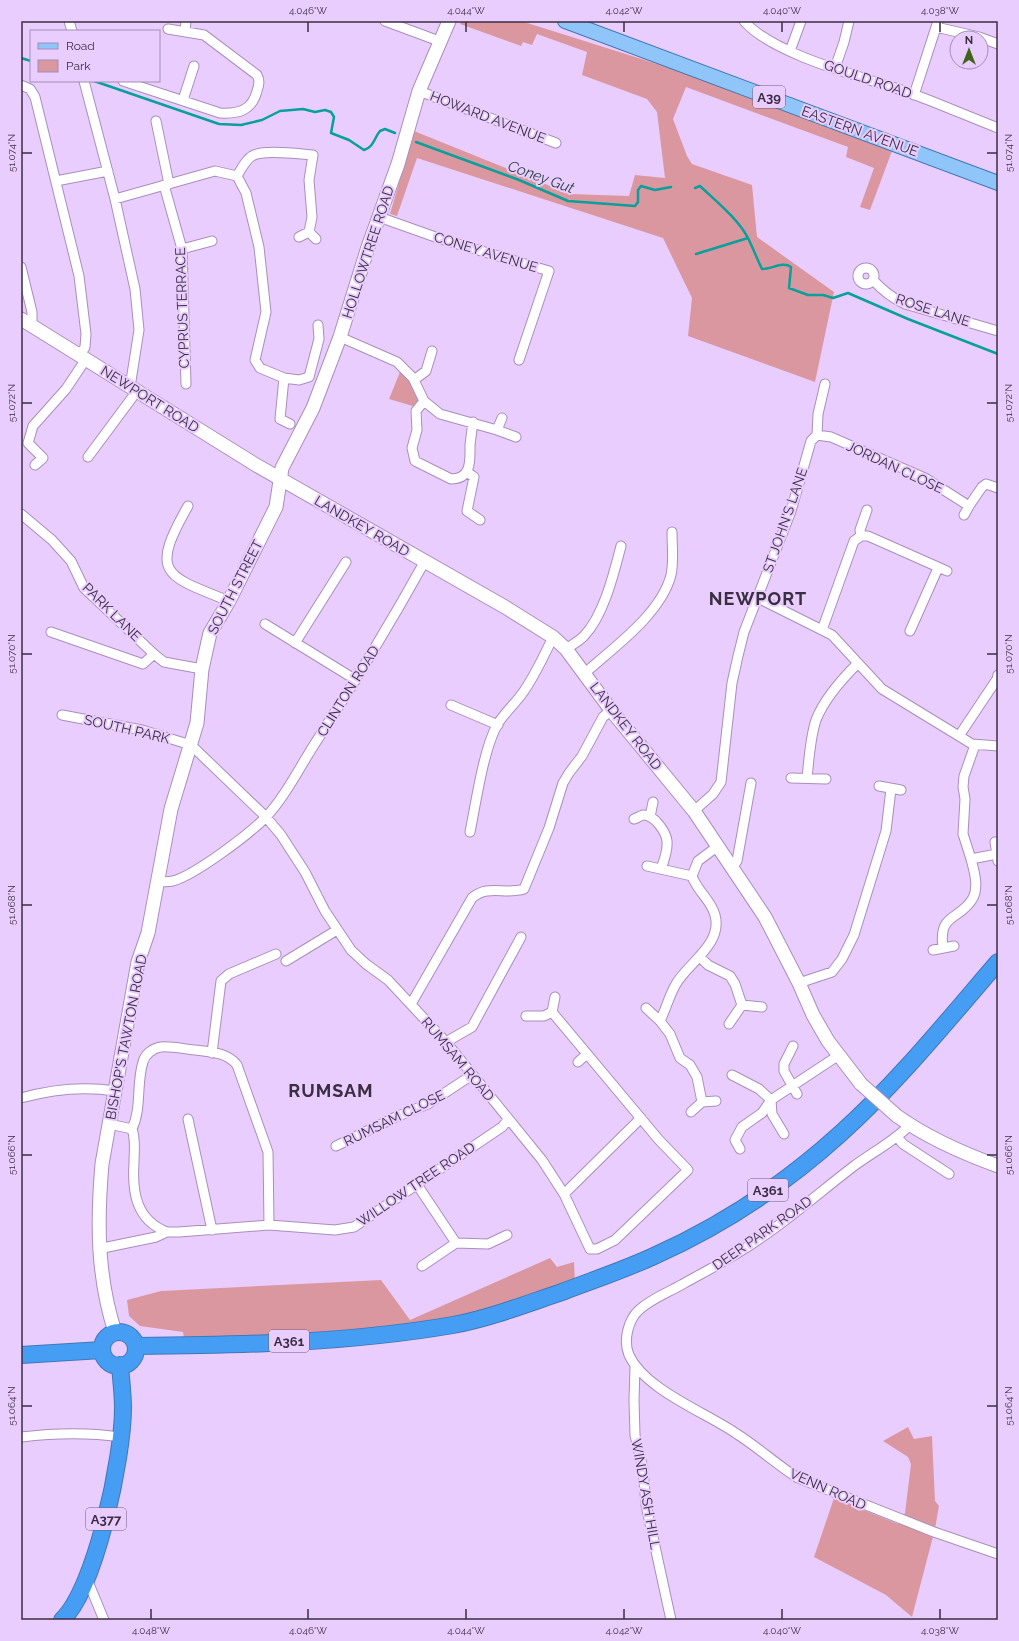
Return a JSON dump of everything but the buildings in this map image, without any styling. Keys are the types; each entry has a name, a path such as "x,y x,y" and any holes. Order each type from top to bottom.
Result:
{"highway":[{"name":"A361","path":"136,1346 210,1345 369,1337 456,1324 517,1308 656,1255 706,1230 755,1200 840,1135 886,1091 998,962"},
{"path":"115,1332 126,1333 131,1336 136,1346 134,1357 130,1362 120,1366 106,1360 102,1350 107,1337 115,1332"},
{"path":"21,1355 102,1350"},
{"name":"A377","path":"62,1620 75,1603 85,1582 104,1527 120,1437 123,1409 120,1366"}],"main road":[{"name":"HOLLOWTREE ROAD","path":"280,479 282,468 313,408 340,337 368,247 380,217 419,90 449,21"},
{"name":"EASTERN AVENUE","path":"565,21 998,183"},
{"name":"NEWPORT ROAD","path":"26,322 280,479"},
{"name":"LANDKEY ROAD","path":"280,479 487,596 553,638 566,649 611,710 694,811 765,916 799,983 812,1015 828,1041 861,1084 897,1116 910,1125"},
{"name":"SOUTH STREET","path":"191,745 197,723 202,669 210,633 229,601 276,507 280,479"},
{"name":"BISHOP'S TAWTON ROAD","path":"115,1332 107,1307 98,1249 98,1196 104,1150 138,962 148,933 171,809 191,745"},
{"path":"910,1125 968,1155 998,1166"}],"street":[{"path":"185,32 186,21"},
{"path":"385,21 439,41"},
{"name":"GOULD ROAD","path":"744,21 752,30 769,42 790,51 914,95 998,128"},
{"path":"790,51 801,21"},
{"path":"835,68 848,42 849,21"},
{"path":"914,95 937,24 979,36 995,43"},
{"path":"127,82 220,113 233,114 250,107 256,97 259,80 257,75 204,35 168,30"},
{"path":"183,100 194,66"},
{"path":"84,82 115,199 135,289 138,317 133,389 88,457"},
{"path":"21,85 30,89 35,97 79,276 85,316 86,340 83,357 66,389 33,426 28,443 43,458 35,465"},
{"name":"HOWARD AVENUE","path":"419,90 556,143"},
{"name":"CYPRUS TERRACE","path":"156,121 167,185 182,249 186,384"},
{"path":"237,176 246,161 252,156 260,153 316,156 309,180 312,236 299,236"},
{"path":"56,181 108,171"},
{"path":"115,199 215,171 237,176 246,193 259,247 266,312 255,360 260,368 284,378 299,380 309,377 318,339 318,325"},
{"name":"CONEY AVENUE","path":"380,217 441,239 549,271 519,360"},
{"path":"182,249 212,241"},
{"path":"21,267 32,312 26,322"},
{"name":"ROSE LANE","path":"873,280 882,290 905,304 998,331"},
{"path":"340,337 397,362 414,380 424,401 440,414 473,422 516,437"},
{"path":"414,380 426,371 432,351"},
{"path":"284,378 280,419 290,424"},
{"name":"ST JOHN'S LANE","path":"694,811 713,794 721,782 732,684 744,632 790,511 811,441 817,435 818,414 825,384"},
{"path":"424,401 416,411 417,430 412,448 414,461 452,479 463,476 467,472 471,461 473,422"},
{"path":"497,430 502,418"},
{"name":"JORDAN CLOSE","path":"817,435 832,437 925,478 970,506"},
{"path":"467,472 474,477 467,511 480,520"},
{"path":"964,515 982,487 986,484 998,488"},
{"path":"188,506 167,552 168,568 175,577 186,583 229,601"},
{"path":"861,536 860,530 866,510"},
{"name":"PARK LANE","path":"21,514 52,540 71,561 84,588 154,654 164,662 202,669"},
{"path":"585,673 646,617 665,591 671,575 673,554 672,532"},
{"path":"822,630 854,541 861,536 868,536 943,569 910,631"},
{"path":"566,649 584,636 594,622 614,573 621,546"},
{"name":"CLINTON ROAD","path":"158,881 167,882 188,874 219,854 266,817 289,786 356,680 397,612 425,561"},
{"path":"295,643 346,562"},
{"path":"758,598 832,635 882,689 975,745 998,746"},
{"path":"265,624 356,680"},
{"path":"51,632 143,664 154,654"},
{"path":"470,832 487,753 498,725 525,690 553,638"},
{"path":"807,778 816,721 822,709 842,681 858,663"},
{"path":"961,737 998,675"},
{"path":"451,705 498,725"},
{"path":"411,1004 472,898 479,892 487,890 502,892 524,889 550,828 563,784 569,773 582,756 603,717 611,710"},
{"name":"SOUTH PARK","path":"62,714 142,730 191,745"},
{"name":"RUMSAM ROAD","path":"191,745 266,817 281,835 294,855 338,930 352,950 366,964 388,980 446,1042 542,1160 564,1194 590,1249 597,1250 615,1240 688,1170 658,1140 641,1118"},
{"path":"943,948 942,932 945,925 949,919 966,907 973,898 976,879 964,834 965,799 963,787 964,776 975,745"},
{"path":"791,778 826,779"},
{"path":"732,867 737,861 751,783"},
{"path":"879,786 901,790"},
{"path":"799,983 832,972 842,959 854,935 886,831 891,789"},
{"path":"650,817 653,802"},
{"path":"634,819 644,815 650,817 662,829 667,841 665,858 661,869"},
{"path":"971,859 997,858 995,842"},
{"path":"660,1021 675,985 710,943 715,931 715,916 710,904 694,884 692,876 698,861 718,846"},
{"path":"647,866 692,876"},
{"path":"286,961 338,930"},
{"path":"446,1042 472,1027 510,947 521,937"},
{"path":"933,950 954,946"},
{"path":"212,1053 221,981 229,974 276,954"},
{"path":"700,956 708,965 730,976 735,984 742,1005"},
{"path":"552,1012 555,997"},
{"path":"742,1005 762,1007"},
{"path":"729,1024 742,1005"},
{"path":"646,1008 660,1021 670,1034 680,1058 690,1065 697,1076 702,1102"},
{"path":"526,1016 544,1016 552,1012"},
{"path":"552,1012 641,1118 564,1194"},
{"path":"793,1046 784,1064 784,1071 797,1094"},
{"path":"167,1232 155,1226 144,1217 136,1199 133,1185 136,1142 132,1129 136,1119 142,1062 147,1055 154,1050 163,1047 226,1056 237,1065 268,1152 269,1225"},
{"path":"578,1062 587,1054"},
{"path":"740,1149 735,1140 742,1127 762,1113 771,1100 839,1056"},
{"name":"RUMSAM CLOSE","path":"336,1146 398,1116 428,1104 472,1075"},
{"path":"732,1075 759,1089 771,1100 772,1114 784,1134"},
{"path":"21,1098 51,1090 100,1089 115,1091"},
{"path":"691,1112 702,1102 716,1102"},
{"path":"188,1119 212,1230"},
{"name":"WILLOW TREE ROAD","path":"98,1249 156,1237 167,1232 269,1225 335,1230 354,1227 416,1183 502,1126 508,1120"},
{"path":"109,1124 132,1129"},
{"name":"DEER PARK ROAD","path":"635,1366 628,1351 627,1336 630,1324 638,1311 656,1298 742,1251 860,1161 898,1138 910,1125"},
{"path":"898,1138 904,1144 950,1175"},
{"path":"416,1183 454,1241"},
{"path":"422,1266 454,1241 488,1244 507,1235"},
{"name":"VENN ROAD","path":"635,1366 676,1399 736,1432 764,1452 778,1465 798,1478 912,1524 998,1554"},
{"name":"WINDY ASH HILL","path":"635,1366 635,1435 643,1469 646,1505 671,1620"},
{"path":"21,1437 50,1433 99,1434 120,1437"},
{"path":"85,1582 89,1584 104,1620"}],"green space":[{"path":"462,21 521,21 686,73 892,151 870,210 860,207 874,168 846,157 848,147 686,87 673,119 687,156 692,164 752,185 757,237 834,292 815,382 688,336 692,298 663,238 417,158 397,216 390,214 414,131 570,194 629,196 635,175 665,178 657,112 647,99 582,75 587,52 537,34 532,45 523,42 521,46 460,24"},
{"path":"400,372 408,377 420,400 416,407 389,399"},
{"path":"550,1258 557,1267 574,1262 575,1282 454,1318 392,1328 280,1335 184,1338 183,1332 140,1326 129,1316 127,1300 161,1291 381,1280 410,1320"},
{"path":"908,1427 914,1439 932,1436 935,1501 939,1506 935,1529 912,1617 886,1595 814,1557 834,1498 898,1524 905,1513 911,1464 908,1457 883,1441"}],"waterway":[{"name":"Coney Gut","path":"21,58 30,61"},
{"name":"Coney Gut","path":"97,82 219,124 241,125 262,120 280,111 303,109 315,112 325,110 331,112 334,117 331,133 349,140 364,150 372,145 380,131 385,129 395,133"},
{"name":"Coney Gut","path":"416,142 519,180 568,201 635,206 638,202 638,190 641,186 655,190 671,187"},
{"path":"695,188 700,186 726,210 738,224 748,238 762,269 781,265 788,265 791,267 789,288 808,295 823,295 833,298 848,293 908,319 998,354"},
{"path":"696,254 748,238"}],"district":[{"name":"NEWPORT","path":"758,598"},
{"name":"RUMSAM","path":"331,1090"}]}
